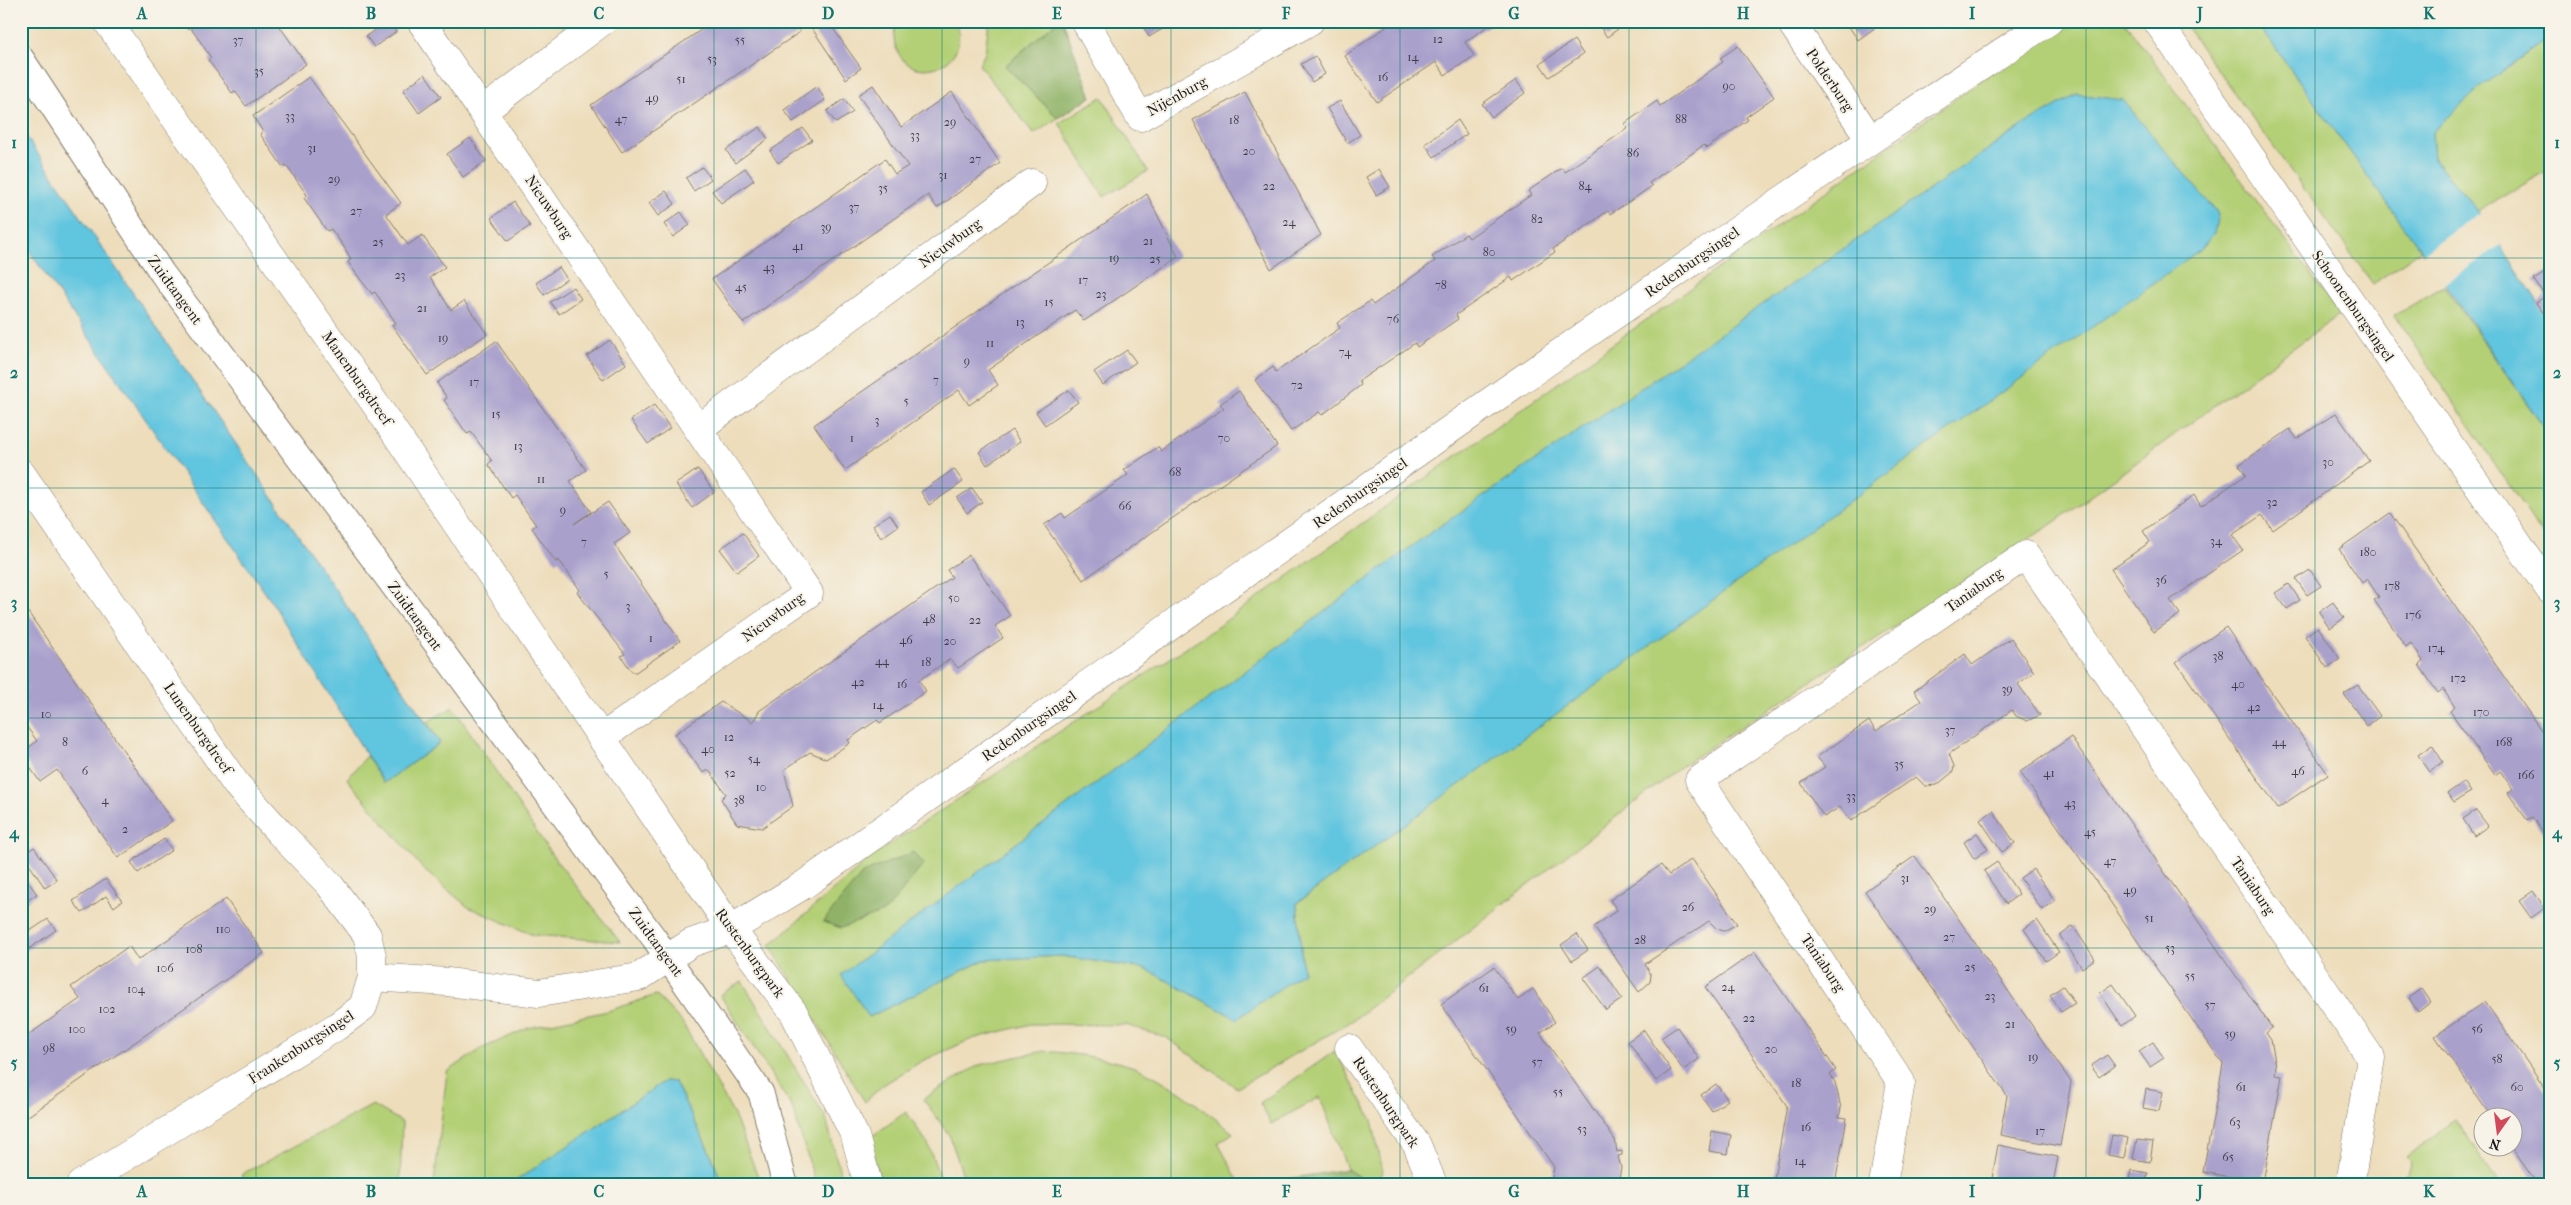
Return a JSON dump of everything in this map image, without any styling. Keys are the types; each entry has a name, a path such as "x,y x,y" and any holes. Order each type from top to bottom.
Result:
{"street":[{"name":"Manenburgdreef","path":"107,21 383,415 601,738"},
{"name":"Nieuwburg","path":"421,21 809,593 601,738"},
{"path":"483,110 603,21"},
{"name":"Nijenburg","path":"1085,21 1140,117 1310,21"},
{"name":"Polderburg","path":"1790,21 1870,139"},
{"name":"Redenburgsingel","path":"668,959 691,943 731,929 805,884 1336,510 1870,139 2049,21"},
{"name":"Schoonenburgsingel","path":"2157,21 2550,590"},
{"name":"Nieuwburg","path":"698,429 1032,182"},
{"name":"Lunenburgdreef","path":"21,473 236,784 329,884 367,935 372,956 372,977"},
{"name":"Taniaburg","path":"1883,1184 1902,1082 1698,780 2026,555 2372,1058 2350,1184"},
{"name":"Rustenburgpark","path":"601,738 731,929 794,1013 855,1136 868,1184"},
{"path":"372,977 447,982 539,993 638,977 668,959"},
{"name":"Frankenburgsingel","path":"81,1184 336,1027 363,1007 372,977"},
{"name":"Rustenburgpark","path":"1349,1048 1417,1145 1433,1184"}],"lane":[{"name":"Zuidtangent","path":"21,58 162,273 668,959 761,1093 785,1184"}],"green space":[{"path":"898,21 955,21 959,37 956,51 948,61 937,67 924,69 912,66 902,58 895,44 894,32"},
{"path":"989,21 1057,21 1005,66 1058,118 1034,134 979,65 985,53"},
{"path":"1057,21 1063,21 1091,97 1058,118 1005,66"},
{"path":"2064,21 2124,21 2340,314 2052,524 1686,763 1352,1021 1237,1088 1167,1038 1126,1025 1031,1024 972,1039 922,1061 883,1085 865,1102 770,945 874,855 1220,625","holes":["2077,94 2098,97 1364,854 1297,903 1303,972 1237,1019 1146,969 1061,956 984,960 869,1017"]},
{"path":"2182,21 2256,21 2421,250 2373,284"},
{"path":"2550,21 2550,169 2478,211 2434,160 2432,131 2450,35"},
{"path":"1102,97 1148,171 1104,197 1059,123"},
{"path":"2444,286 2550,436 2550,546 2395,315"},
{"path":"453,707 552,855 620,942 533,935 468,907 424,870 347,779 367,756 384,783 440,743 427,722"},
{"path":"913,852 924,864 886,911 841,928 823,922 863,873"},
{"path":"742,981 826,1118 843,1184 816,1184 792,1107 720,995"},
{"path":"656,995 682,1022 734,1115 761,1184 722,1184 712,1157 675,1082 665,1081 511,1184 434,1184 447,1072 481,1049 528,1028 608,1011"},
{"path":"1044,1051 1090,1056 1134,1067 1173,1088 1233,1133 1218,1143 1240,1184 966,1184 949,1134 923,1099 979,1065"},
{"path":"1335,1051 1372,1120 1383,1172 1373,1184 1369,1184 1347,1169 1320,1097 1271,1124 1260,1103"},
{"path":"373,1105 402,1122 400,1184 242,1184 242,1174"},
{"path":"906,1112 928,1144 942,1184 881,1184 868,1139"},
{"path":"2455,1120 2474,1147 2474,1158 2482,1158 2500,1184 2395,1184 2409,1171 2411,1163 2406,1158"},
{"path":"1347,1169 1369,1184 1276,1184 1276,1181"}],"water":[{"path":"2256,21 2550,21 2550,37 2483,85 2432,132 2434,160 2478,211 2550,320 2550,436 2421,250"},
{"path":"2077,94 2123,100 2218,214 2214,233 2201,249 1743,578 1297,903 1303,972 1237,1019 1146,969 1061,956 984,960 869,1017 841,975 1417,542 2025,124"},
{"path":"21,129 440,743 384,783 273,604 21,239"},
{"path":"665,1081 675,1082 712,1157 722,1184 511,1184"}],"pier":[{"path":"2481,212 2502,244 2442,286 2421,255"}],"building":[{"path":"182,21 276,21 306,64 246,106 235,91 232,93 208,60 211,58 200,41 190,27 187,29"},
{"path":"355,21 370,21 360,28"},
{"path":"389,21 396,32 374,47 366,36"},
{"path":"714,21 793,21 800,32 622,152 591,105"},
{"path":"807,21 840,21 832,27 861,68 846,79"},
{"path":"1140,21 1176,21 1149,37"},
{"path":"1394,21 1495,21 1465,42 1474,56 1445,75 1436,62 1377,102 1345,56"},
{"path":"1602,21 1629,21 1607,37 1598,24"},
{"path":"1845,21 1884,21 1858,40"},
{"path":"1574,40 1583,54 1549,77 1540,64"},
{"path":"1738,46 1774,97 1746,117 1748,120 1707,148 1704,145 1649,183 1652,186 1610,214 1608,211 1553,249 1555,252 1513,281 1511,277 1456,315 1458,319 1417,347 1415,343 1359,381 1361,385 1322,415 1319,412 1291,431 1255,380 1273,367 1276,372 1340,328 1337,323 1370,301 1373,305 1435,261 1432,257 1466,234 1469,238 1531,195 1528,191 1562,168 1565,172 1628,128 1624,124 1657,101 1660,106 1723,62 1720,58"},
{"path":"1315,56 1325,74 1312,82 1301,64"},
{"path":"425,74 441,97 419,113 403,90"},
{"path":"309,77 401,203 386,214 408,245 422,235 445,267 430,277 451,310 464,301 487,334 427,375 392,325 396,323 375,292 372,294 348,262 351,259 342,244 331,229 327,231 304,198 307,195 286,165 283,167 260,134 263,132 253,116"},
{"path":"1516,80 1525,93 1492,117 1482,104"},
{"path":"873,85 901,127 952,92 1000,163 937,208 928,195 743,323 712,279 885,159 895,174 908,166 858,95"},
{"path":"817,86 825,100 793,122 784,110"},
{"path":"1245,92 1321,235 1271,269 1193,120"},
{"path":"844,99 853,112 836,123 827,111"},
{"path":"1340,101 1360,135 1347,143 1327,108"},
{"path":"1458,120 1467,134 1434,157 1425,144"},
{"path":"760,127 768,139 735,163 726,150"},
{"path":"803,128 812,140 778,163 770,151"},
{"path":"470,138 486,161 463,177 447,154"},
{"path":"702,167 711,179 694,191 686,178"},
{"path":"745,168 754,180 721,203 712,191"},
{"path":"1379,169 1390,187 1376,195 1366,177"},
{"path":"666,191 675,204 658,216 649,203"},
{"path":"1147,194 1178,257 1084,321 1075,310 988,370 998,385 969,405 959,390 845,470 814,425"},
{"path":"513,202 530,226 508,241 491,218"},
{"path":"681,212 690,225 673,237 664,224"},
{"path":"559,267 567,279 544,295 536,283"},
{"path":"2550,269 2550,322 2536,303 2545,296 2534,280"},
{"path":"573,287 581,299 559,314 550,302"},
{"path":"610,340 626,364 603,380 587,356"},
{"path":"496,341 586,470 570,481 591,512 574,524 608,502 630,533 614,544 680,641 636,672 632,672 621,656 625,654 577,592 580,590 559,560 556,562 532,528 536,525 515,495 511,498 488,464 492,461 471,432 467,434 444,400 447,398 437,383"},
{"path":"1127,350 1136,362 1103,385 1094,372"},
{"path":"1069,390 1078,402 1045,425 1036,412"},
{"path":"1239,391 1277,446 1083,580 1044,525 1062,513 1065,518 1128,475 1124,470 1158,447 1161,452 1224,408 1220,404"},
{"path":"654,405 670,428 648,444 631,420"},
{"path":"2336,413 2369,461 2273,530 2262,515 2232,535 2243,550 2170,600 2180,614 2154,632 2111,569 2150,542 2143,531 2194,495 2201,506 2246,475 2239,465 2290,429 2297,439"},
{"path":"1012,430 1020,442 987,465 979,452"},
{"path":"698,469 714,492 692,508 676,484"},
{"path":"954,469 963,482 929,505 921,492"},
{"path":"972,488 982,502 967,513 957,498"},
{"path":"2390,513 2550,743 2550,843 2532,817 2527,820 2508,793 2513,789 2500,771 2495,775 2450,711 2455,707 2443,689 2438,693 2419,665 2423,661 2411,643 2406,647 2374,600 2379,597 2367,579 2362,583 2339,549"},
{"path":"890,514 898,526 881,538 873,525"},
{"path":"743,533 759,556 737,572 720,549"},
{"path":"969,555 1010,616 995,626 1003,638 958,668 950,659 919,680 926,691 880,723 877,720 848,740 850,743 826,759 810,752 784,770 793,806 762,828 737,824 721,799 726,794 709,770 703,773 675,734 721,702 753,722 759,711 952,577 947,570"},
{"path":"2310,570 2321,586 2307,595 2296,579"},
{"path":"2289,584 2300,600 2287,609 2275,593"},
{"path":"21,602 172,821 118,858 57,770 40,782 21,754 37,741 21,719"},
{"path":"2333,602 2344,618 2330,628 2319,612"},
{"path":"2226,627 2328,774 2278,808 2176,662"},
{"path":"2318,627 2340,659 2327,668 2305,636"},
{"path":"2011,638 2034,672 2018,684 2040,715 2027,721 2016,716 2012,710 1949,754 1954,766 1953,772 1937,785 1925,786 1916,777 1851,821 1840,807 1824,817 1801,783 1825,767 1817,757 1869,721 1876,731 1921,701 1914,691 1965,654 1972,665"},
{"path":"2358,685 2380,716 2367,726 2344,694"},
{"path":"2071,737 2272,1028 2266,1033 2271,1040 2276,1066 2275,1075 2282,1076 2263,1183 2203,1172 2223,1064 2020,772"},
{"path":"2432,745 2443,762 2430,772 2418,755"},
{"path":"2464,782 2471,792 2454,802 2448,793"},
{"path":"2476,810 2488,826 2474,836 2463,819"},
{"path":"1993,811 2015,843 2002,852 1980,820"},
{"path":"1977,833 1988,849 1974,859 1964,842"},
{"path":"164,839 172,850 138,873 131,862"},
{"path":"34,847 57,880 45,888 23,855"},
{"path":"1915,856 2071,1082 2060,1146 2000,1135 2007,1096 1865,891"},
{"path":"1692,859 1737,924 1724,931 1717,929 1709,921 1645,964 1651,975 1650,982 1639,992 1594,927 1617,910 1610,900 1661,865 1669,875"},
{"path":"1997,862 2019,894 2006,904 1984,871"},
{"path":"2033,869 2055,901 2042,910 2020,878"},
{"path":"21,872 37,894 25,902 21,897"},
{"path":"106,879 122,901 114,907 106,896 82,913 73,901"},
{"path":"2533,891 2545,908 2531,918 2519,901"},
{"path":"226,899 264,953 21,1121 21,1040 80,999 71,987 129,946 138,960"},
{"path":"48,919 56,930 23,953 21,937"},
{"path":"2037,920 2059,952 2046,961 2024,929"},
{"path":"2073,926 2095,959 2082,968 2060,936"},
{"path":"1577,934 1588,950 1572,961 1561,945"},
{"path":"1755,952 1836,1070 1830,1075 1835,1082 1841,1108 1839,1117 1847,1118 1835,1184 1773,1184 1787,1106 1705,987"},
{"path":"1600,966 1622,999 1606,1010 1583,978"},
{"path":"1494,967 1518,1000 1533,989 1555,1022 1540,1033 1615,1140 1617,1152 1622,1151 1622,1155 1618,1156 1621,1168 1618,1184 1551,1184 1554,1167 1441,1004"},
{"path":"2550,977 2550,990 2544,981"},
{"path":"2113,984 2135,1016 2122,1026 2100,993"},
{"path":"2063,986 2075,1003 2061,1012 2050,995"},
{"path":"2422,989 2431,1002 2418,1012 2409,998"},
{"path":"2485,1002 2550,1095 2550,1184 2537,1184 2519,1158 2524,1158 2524,1108 2485,1108 2435,1036"},
{"path":"1677,1027 1699,1059 1683,1070 1661,1038"},
{"path":"1644,1030 1671,1070 1656,1081 1628,1041"},
{"path":"2153,1042 2164,1058 2150,1067 2139,1051"},
{"path":"2107,1055 2115,1066 2099,1077 2091,1066"},
{"path":"1716,1084 1728,1100 1712,1111 1701,1095"},
{"path":"2146,1089 2163,1092 2159,1111 2143,1108"},
{"path":"1712,1131 1731,1135 1728,1154 1709,1151"},
{"path":"2112,1135 2128,1138 2124,1158 2108,1155"},
{"path":"2137,1140 2153,1142 2150,1162 2133,1159"},
{"path":"1998,1145 2058,1157 2053,1184 1991,1184"},
{"path":"2132,1170 2148,1173 2146,1184 2129,1184"},
{"path":"1703,1181 1715,1183 1715,1184 1703,1184"}]}
